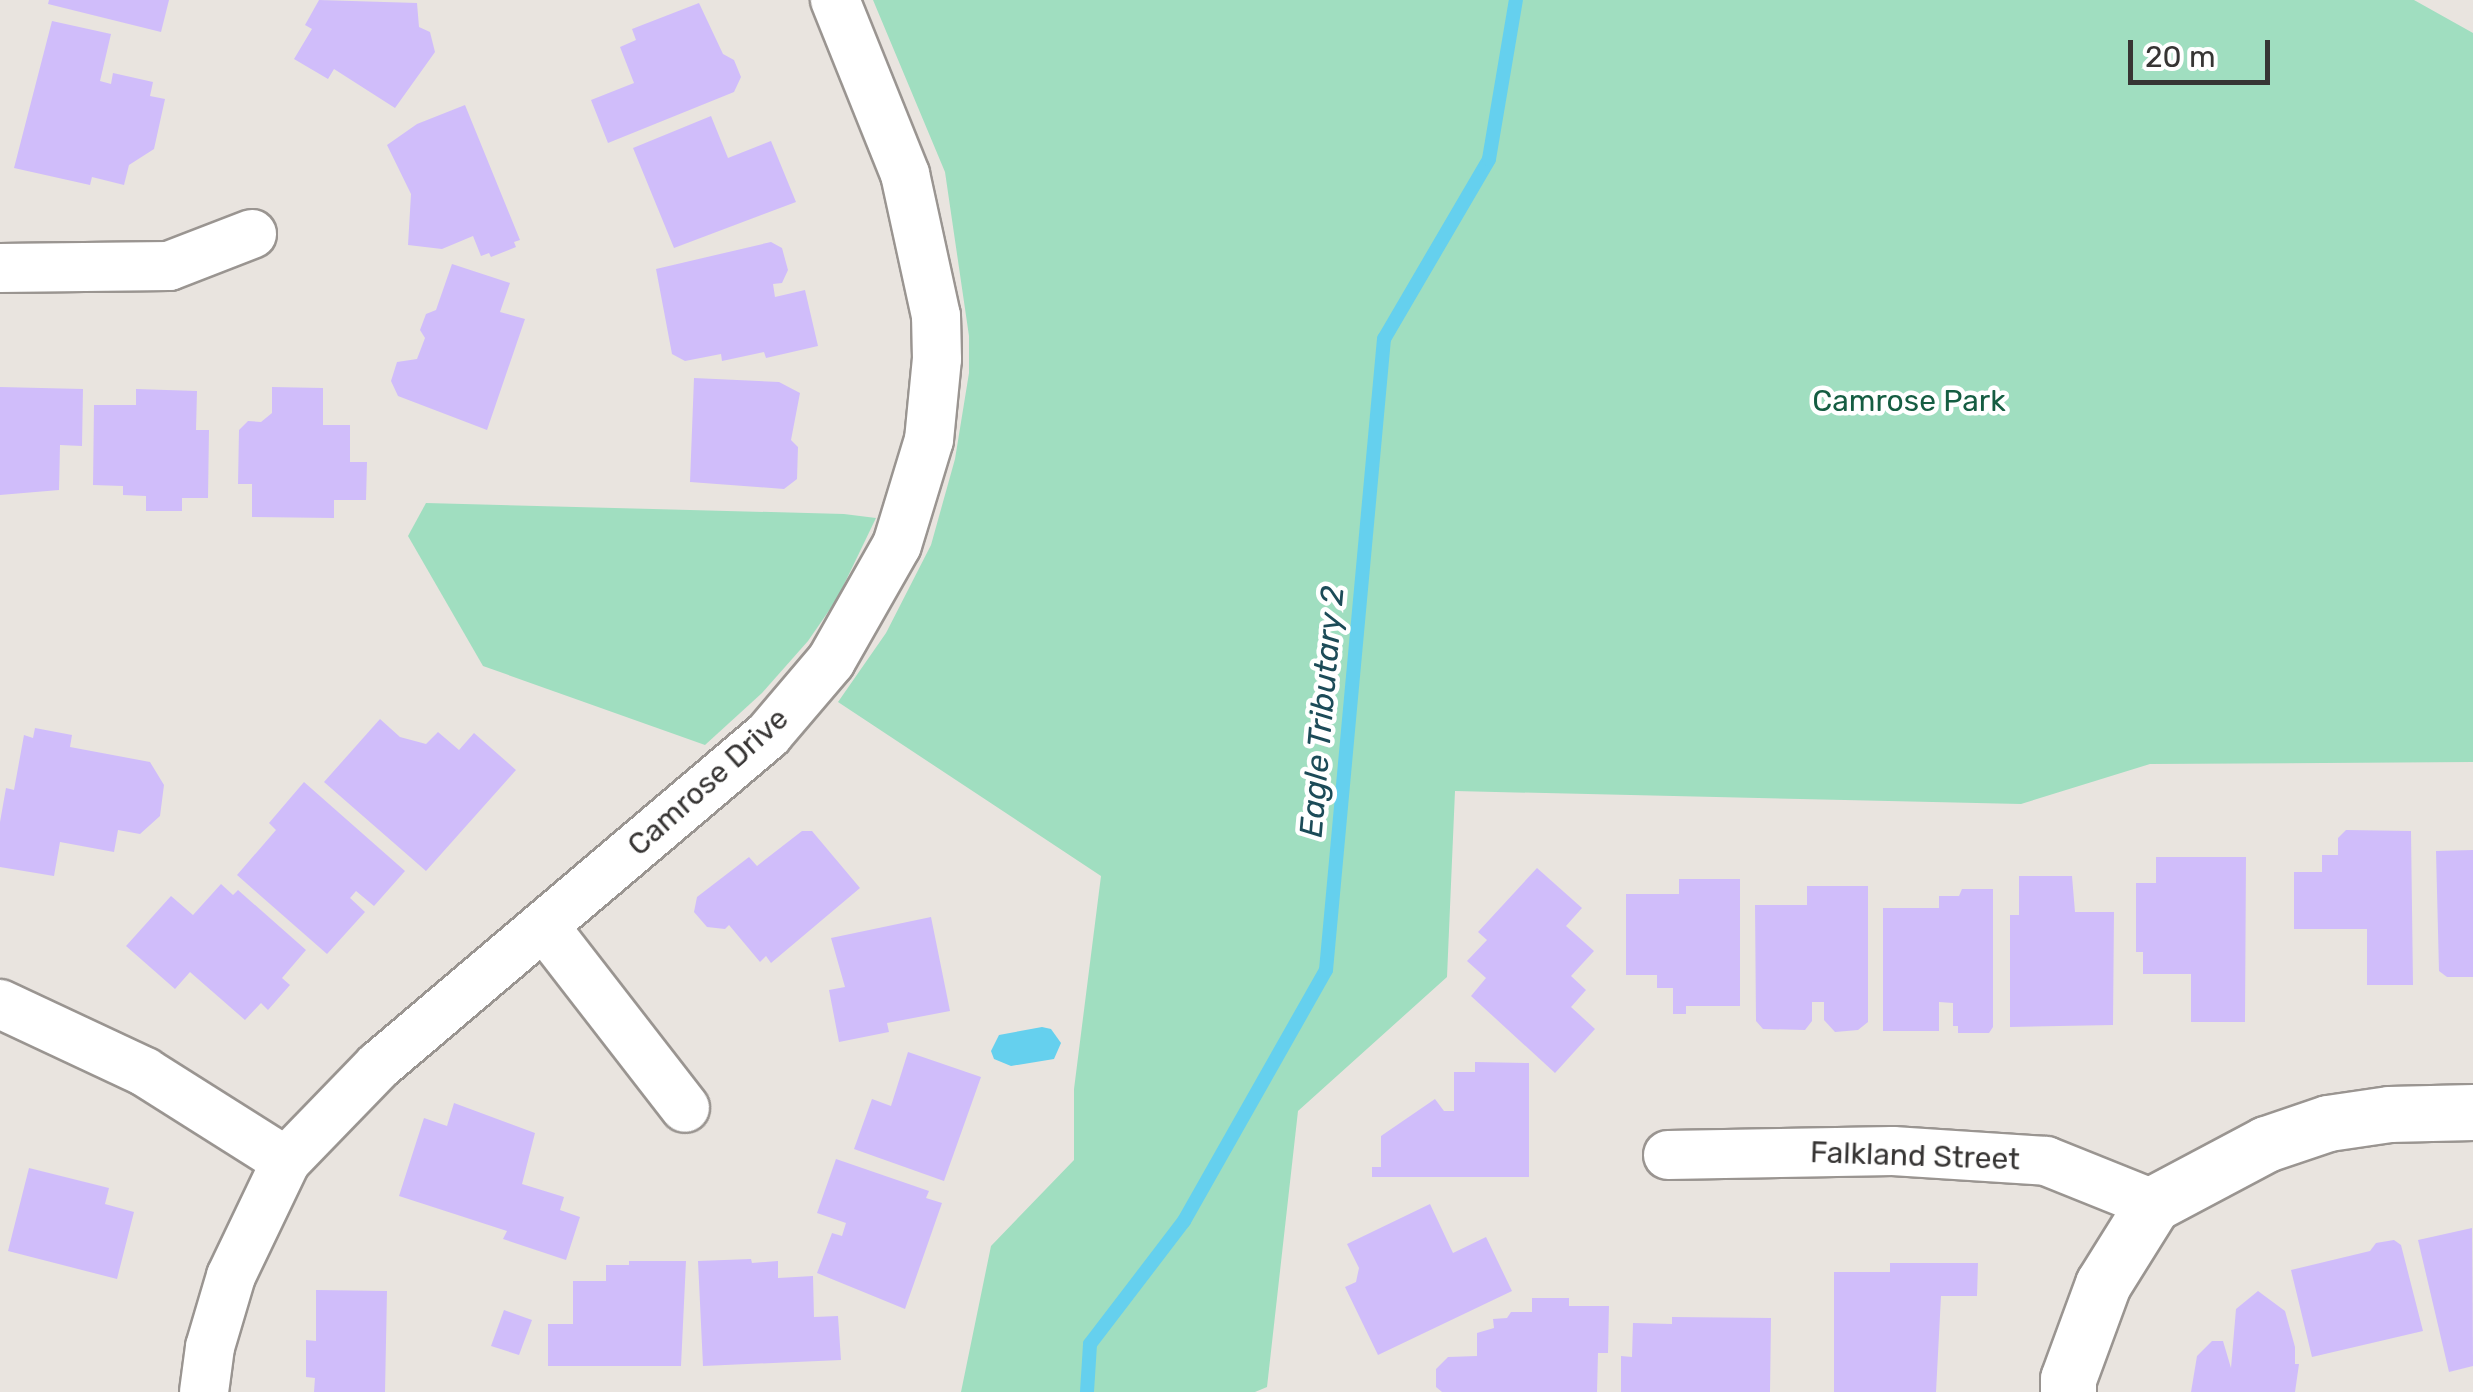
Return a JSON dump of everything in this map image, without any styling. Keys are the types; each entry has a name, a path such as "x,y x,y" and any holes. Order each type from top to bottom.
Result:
{"street":[{"name":"Camrose Drive","path":"204,1392 210,1347 231,1276 286,1161 378,1066 768,735 860,615 913,502 933,408 936,345 930,280 905,174 835,0"},
{"path":"0,268 170,266 252,234"},
{"path":"544,926 684,1108"},
{"path":"0,1004 145,1072 286,1161"},
{"path":"2068,1392 2068,1379 2103,1284 2153,1204 2266,1144 2328,1123 2388,1114 2473,1112"},
{"name":"Falkland Street","path":"1668,1154 1894,1150 2046,1161 2153,1204"}],"green space":[{"name":"Camrose Park","path":"873,0 2414,0 2473,33 2473,762 2150,764 2021,804 1455,791 1447,977 1298,1111 1267,1387 1255,1392 961,1392 991,1246 1074,1160 1074,1089 1101,876 838,702 886,633 931,545 955,459 969,373 969,336 945,172"},
{"path":"426,503 876,518 837,599 808,641 762,693 705,745 483,666 408,536"}],"water":[{"path":"1042,1027 1051,1029 1061,1043 1054,1059 1011,1066 994,1059 991,1051 999,1035"}],"building":[{"path":"49,0 169,0 161,32 48,4"},
{"path":"319,0 417,3 419,27 430,32 435,52 395,108 334,69 328,79 294,59 312,29 305,25"},
{"path":"699,3 723,54 734,60 741,77 734,92 608,143 591,100 634,83 620,47 636,40 632,29"},
{"path":"52,21 111,34 100,81 111,84 113,73 153,82 150,96 165,99 154,149 129,165 124,185 92,177 90,185 14,168"},
{"path":"465,105 520,240 514,242 516,247 491,257 489,253 481,256 473,236 442,249 408,245 411,194 387,145 417,124"},
{"path":"711,116 728,158 771,141 796,202 674,248 633,148"},
{"path":"771,242 782,248 788,270 782,283 773,284 775,297 805,290 818,346 766,358 764,352 722,361 721,354 685,361 672,354 656,269"},
{"path":"452,264 510,283 500,312 525,319 487,430 398,396 391,381 397,362 417,359 425,338 420,330 426,314 436,310"},
{"path":"694,378 779,382 800,393 791,440 798,447 797,479 784,489 690,482"},
{"path":"0,387 83,389 82,446 60,445 59,490 0,495"},
{"path":"272,387 323,388 323,425 350,425 350,462 367,462 366,500 334,500 334,518 252,517 252,484 238,484 239,430 248,421 261,422 272,413"},
{"path":"136,389 197,391 196,430 209,430 208,498 182,498 182,511 146,511 146,496 123,495 123,486 93,485 94,405 136,405"},
{"path":"380,719 400,737 426,744 438,732 459,750 474,733 516,770 426,871 324,782"},
{"path":"35,728 72,735 70,747 150,762 164,785 160,816 140,834 118,830 114,852 60,842 54,876 0,867 0,822 6,788 14,790 24,735 33,738"},
{"path":"304,782 405,871 374,906 356,891 350,898 365,912 327,954 237,875 276,830 269,823"},
{"path":"2346,830 2411,831 2413,985 2367,985 2367,929 2294,929 2294,872 2322,872 2322,855 2338,855 2338,838"},
{"path":"802,831 812,831 860,888 771,963 766,956 760,962 729,925 725,929 707,927 694,912 697,897 749,857 757,866"},
{"path":"2473,850 2473,977 2447,977 2439,971 2436,851"},
{"path":"2156,857 2246,857 2245,1022 2191,1022 2191,974 2143,974 2143,952 2136,952 2136,883 2156,883"},
{"path":"1537,868 1582,908 1566,926 1594,951 1571,976 1586,990 1571,1007 1595,1029 1555,1073 1471,996 1486,978 1467,961 1487,940 1478,932"},
{"path":"2019,876 2072,876 2075,912 2114,912 2113,1025 2010,1027 2010,915 2019,915"},
{"path":"1679,879 1740,879 1740,1006 1686,1006 1686,1014 1673,1014 1673,988 1657,988 1657,975 1626,975 1626,894 1679,894"},
{"path":"221,884 233,895 238,890 306,950 282,978 290,985 268,1010 261,1003 245,1020 190,972 175,989 126,946 171,896 193,915"},
{"path":"1807,886 1868,886 1868,1022 1858,1030 1835,1032 1824,1020 1824,1002 1812,1002 1812,1021 1805,1030 1763,1029 1756,1021 1755,905 1807,905"},
{"path":"1962,889 1993,889 1993,1027 1989,1033 1958,1033 1958,1026 1953,1026 1953,1003 1939,1002 1939,1031 1883,1031 1883,908 1939,908 1939,896 1959,896"},
{"path":"931,917 950,1011 887,1023 889,1032 839,1042 829,990 845,987 831,938"},
{"path":"908,1052 981,1077 944,1181 854,1149 872,1099 891,1106"},
{"path":"1475,1062 1529,1063 1529,1177 1372,1177 1372,1167 1381,1167 1381,1136 1435,1099 1444,1111 1454,1111 1454,1072 1475,1072"},
{"path":"454,1103 535,1133 522,1184 564,1197 560,1210 580,1217 566,1260 503,1239 507,1231 399,1196 424,1118 447,1126"},
{"path":"836,1159 929,1191 926,1198 942,1203 905,1309 817,1273 832,1233 842,1236 846,1223 817,1213"},
{"path":"29,1168 109,1188 105,1204 134,1212 117,1279 8,1251"},
{"path":"1430,1204 1453,1253 1486,1237 1512,1291 1378,1355 1345,1287 1356,1282 1359,1268 1347,1244"},
{"path":"2472,1228 2473,1366 2449,1372 2418,1240"},
{"path":"2394,1240 2401,1245 2423,1331 2312,1357 2291,1270 2370,1251 2376,1243"},
{"path":"751,1259 752,1263 778,1261 778,1278 813,1276 814,1317 838,1316 841,1360 703,1366 698,1261"},
{"path":"629,1261 686,1261 681,1366 548,1366 548,1324 573,1324 573,1281 606,1281 606,1265 629,1265"},
{"path":"1890,1263 1978,1263 1977,1296 1941,1296 1936,1392 1834,1392 1834,1272 1890,1272"},
{"path":"316,1290 387,1291 385,1392 314,1392 315,1378 306,1377 306,1340 316,1341"},
{"path":"2258,1291 2285,1311 2295,1347 2295,1364 2299,1364 2295,1392 2191,1392 2197,1356 2212,1341 2223,1341 2231,1368 2236,1309"},
{"path":"1532,1298 1569,1298 1569,1306 1609,1306 1608,1353 1598,1353 1597,1392 1442,1392 1436,1387 1436,1369 1448,1357 1477,1356 1477,1333 1494,1328 1493,1319 1507,1318 1511,1312 1532,1312"},
{"path":"504,1310 532,1320 519,1355 491,1346"},
{"path":"1672,1317 1771,1318 1770,1392 1621,1392 1621,1356 1632,1357 1633,1323 1672,1324"}],"waterway":[{"name":"Eagle Tributary 2","path":"1087,1392 1090,1344 1184,1221 1326,970 1384,339 1489,159 1516,0"}]}
